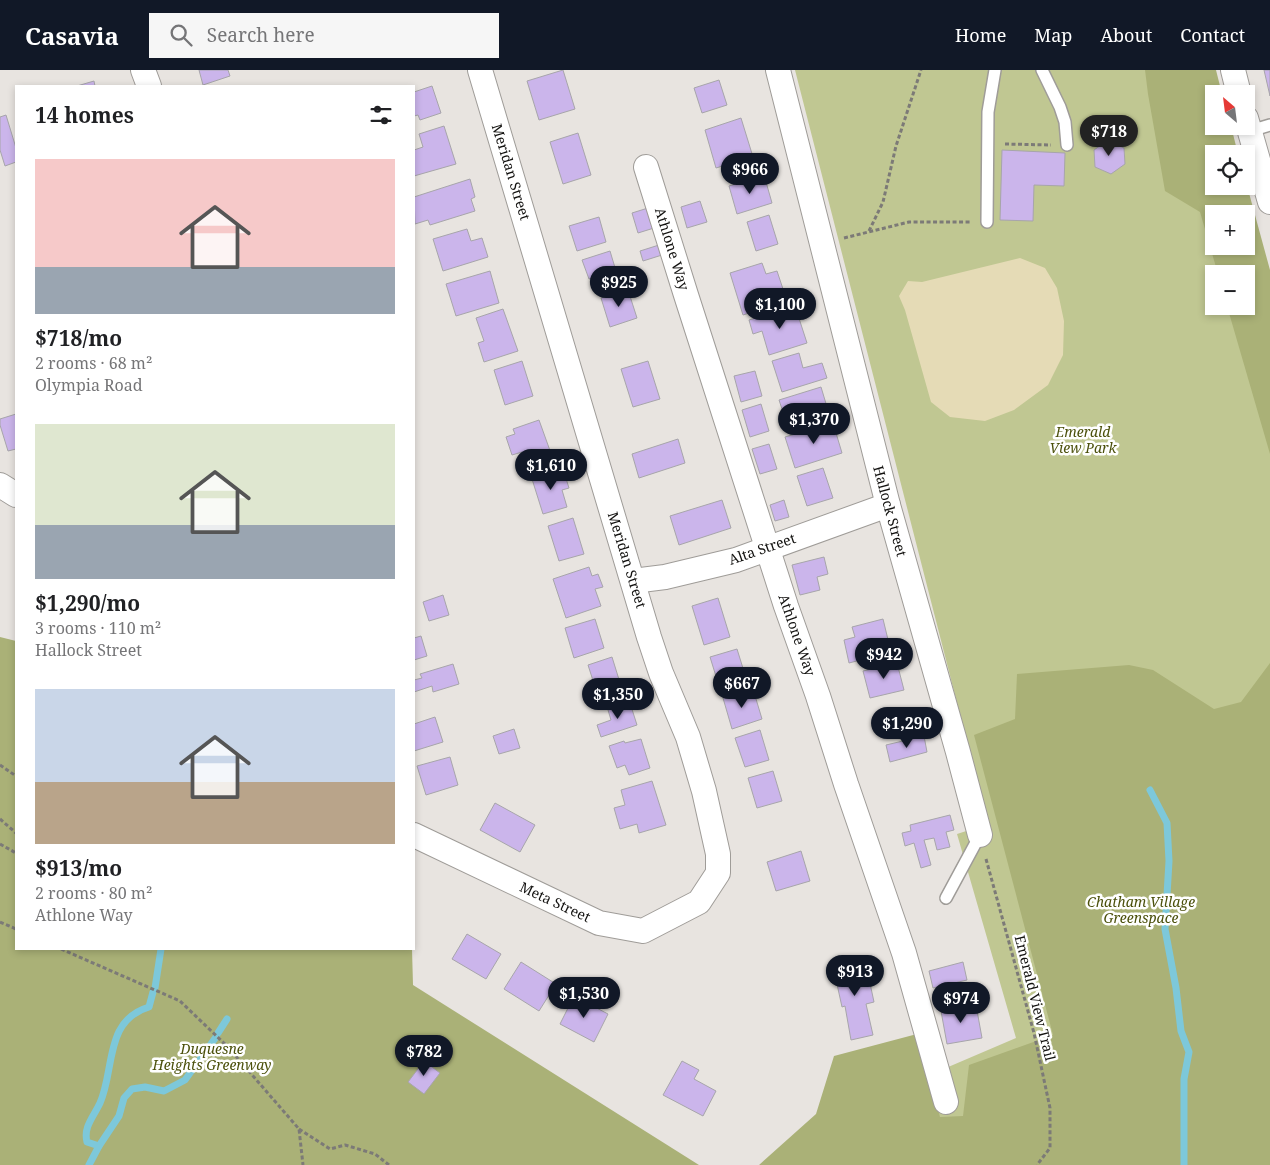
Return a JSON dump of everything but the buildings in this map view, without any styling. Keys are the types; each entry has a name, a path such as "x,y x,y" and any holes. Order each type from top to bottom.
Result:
{"street":[{"path":"143,70 149,85"},
{"name":"Hallock Street","path":"778,70 888,505 980,835"},
{"path":"1233,70 1237,85"},
{"name":"Meridan Street","path":"486,72 633,581 661,673 688,737 704,791 718,854 718,873 699,902"},
{"path":"1255,125 1264,159 1270,202"},
{"name":"Athlone Way","path":"646,167 768,548 904,953 946,1102"},
{"path":"0,484 15,494"},
{"name":"Alta Street","path":"633,581 665,577 736,560 888,505"},
{"name":"Meta Street","path":"415,836 599,923 643,931 699,902"}],"lane":[{"path":"987,222 988,112 995,70"},
{"path":"1042,70 1060,107 1065,122 1067,145"},
{"path":"946,898 980,835"}],"path":[{"path":"869,231 883,202 896,146 920,70"},
{"path":"988,144 1067,145"},
{"path":"822,244 909,222 987,222"},
{"path":"0,765 15,775"},
{"path":"0,819 15,832"},
{"name":"Emerald View Trail","path":"980,835 1034,1033 1050,1108 1050,1148 1037,1165"},
{"path":"0,844 15,852"},
{"path":"0,922 15,929"},
{"path":"63,950 180,1001 228,1046 299,1129 330,1149 345,1145 375,1154 389,1165"},
{"path":"299,1129 303,1165"}],"green space":[{"name":"Emerald View Park","path":"795,70 1204,70 1207,85 1205,85 1205,135 1214,135 1214,145 1205,145 1205,195 1214,195 1214,205 1205,205 1205,255 1249,255 1252,265 1205,265 1205,315 1255,315 1255,275 1270,323 1270,1165 794,1165 836,1115 1016,1038 957,834 988,824"},
{"path":"1145,70 1216,70 1220,85 1205,85 1205,135 1233,135 1236,145 1205,145 1205,195 1250,195 1252,205 1205,205 1205,229 1200,212 1165,191"},
{"path":"1255,215 1270,270 1270,454 1230,315 1255,315 1255,265 1215,265 1212,255 1255,255"},
{"name":"Duquesne Heights Greenway","path":"0,637 15,641 15,950 412,950 413,985 699,1165 0,1165"},
{"name":"Chatham Village Greenspace","path":"1270,663 1270,1165 759,1165 816,1114 834,1056 917,1034 940,1117 963,1116 969,1065 1053,1035 974,735 1015,719 1017,674 1129,665 1153,670 1214,709 1241,702"}],"sand":[{"path":"1020,258 1045,268 1057,288 1064,321 1063,355 1048,385 1014,410 985,421 950,417 931,402 905,310 899,296 908,281 922,282"}],"waterway":[{"path":"1150,790 1167,823 1169,861 1165,929 1176,988 1181,1031 1189,1052 1184,1079 1184,1165"},
{"path":"155,988 161,950"},
{"path":"99,1146 87,1142 86,1131 105,1090 113,1048 124,1023 135,1014 149,1007 153,992"},
{"path":"218,1033 227,1019"},
{"path":"89,1165 119,1116 124,1098 132,1089 145,1087 164,1091 185,1080 216,1037"}]}
